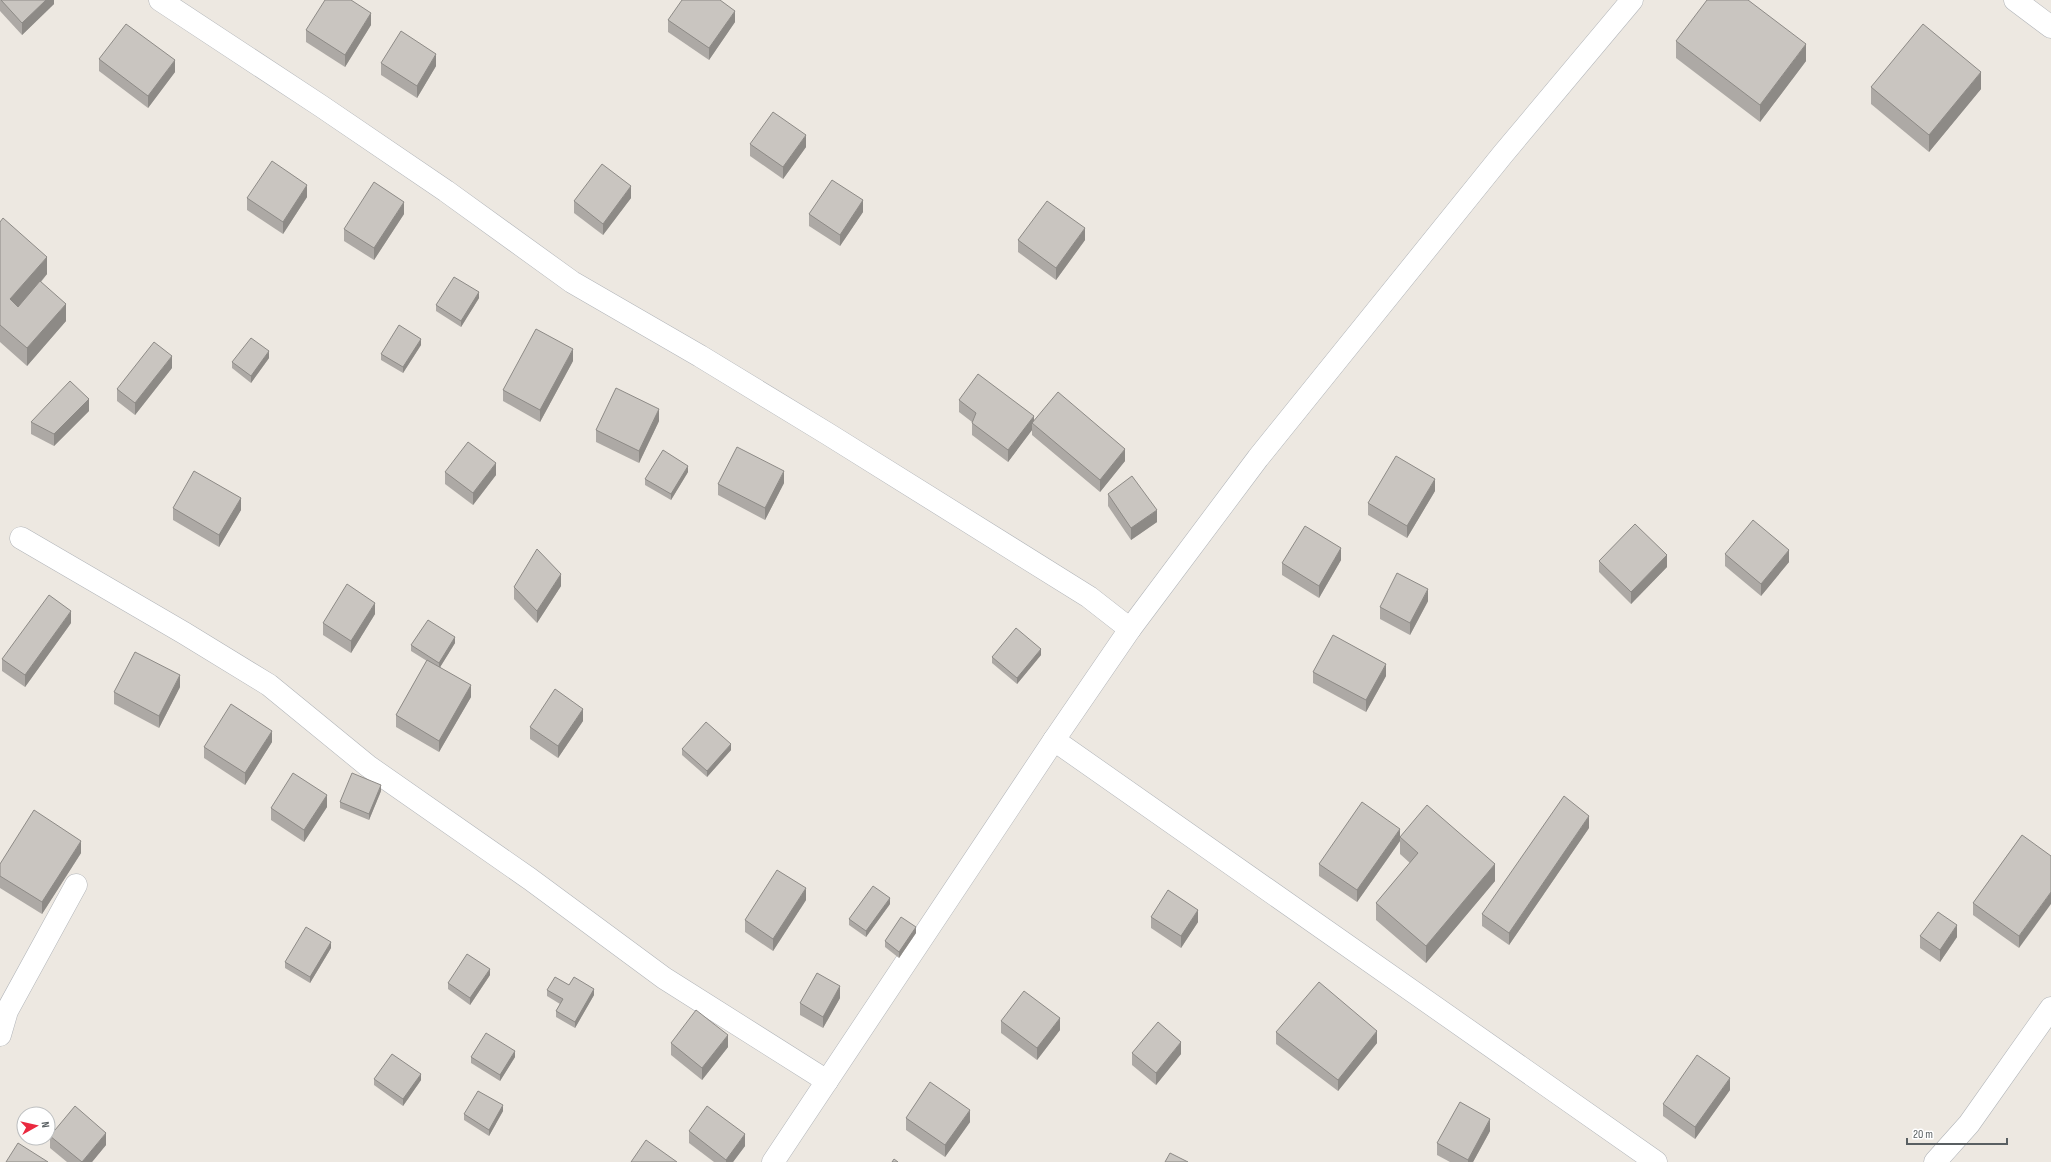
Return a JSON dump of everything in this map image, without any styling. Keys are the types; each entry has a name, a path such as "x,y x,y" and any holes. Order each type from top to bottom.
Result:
{"street":[{"path":"160,0 328,110 446,191 572,282 700,356 834,438 1089,597 1130,629"},
{"path":"773,1162 1054,740 1130,629 1258,458 1508,148 1632,0"},
{"path":"2014,0 2051,27"},
{"path":"21,538 184,633 269,685 368,766 524,875 664,978 827,1081"},
{"path":"1054,740 1656,1162"},
{"path":"0,1035 7,1012 76,885"},
{"path":"1935,1162 1969,1124 2051,1008"}],"building":[{"path":"1,0 46,0 22,23"},
{"path":"325,0 351,0 371,13 345,55 306,30"},
{"path":"682,0 720,0 735,11 709,48 668,20"},
{"path":"1707,0 1748,0 1806,44 1760,105 1676,41"},
{"path":"126,24 175,60 148,96 99,59"},
{"path":"1923,24 1981,72 1929,135 1871,87"},
{"path":"401,31 436,54 417,86 381,63"},
{"path":"773,112 806,135 783,167 750,144"},
{"path":"272,161 307,185 283,222 247,198"},
{"path":"602,164 631,186 603,224 574,201"},
{"path":"832,180 863,200 840,235 809,214"},
{"path":"374,182 404,202 374,248 344,229"},
{"path":"1047,201 1085,228 1056,268 1018,240"},
{"path":"3,218 47,257 10,299 18,307 40,281 66,304 27,348 0,325 0,222"},
{"path":"454,277 479,292 461,321 436,305"},
{"path":"399,325 421,339 403,367 381,354"},
{"path":"536,329 573,349 540,410 503,390"},
{"path":"251,338 269,351 251,376 232,362"},
{"path":"154,342 172,356 135,403 117,389"},
{"path":"978,374 1034,416 1008,450 972,423 976,413 959,400"},
{"path":"70,381 89,399 54,434 31,422"},
{"path":"616,388 659,409 639,451 596,430"},
{"path":"1058,392 1125,449 1100,480 1032,423"},
{"path":"468,442 496,463 473,493 445,472"},
{"path":"737,447 784,471 765,508 718,484"},
{"path":"663,450 688,466 671,494 645,479"},
{"path":"1396,456 1435,479 1407,526 1368,503"},
{"path":"194,471 241,498 219,535 173,508"},
{"path":"1132,476 1157,510 1131,528 1108,494"},
{"path":"1753,520 1789,550 1761,584 1725,554"},
{"path":"1635,524 1667,555 1631,592 1599,561"},
{"path":"1305,526 1341,548 1319,586 1282,563"},
{"path":"537,549 561,574 537,611 514,587"},
{"path":"1397,573 1428,589 1410,623 1380,607"},
{"path":"347,584 375,603 351,641 323,623"},
{"path":"49,595 71,611 25,675 2,659"},
{"path":"428,620 455,637 439,663 411,645"},
{"path":"1016,628 1041,649 1017,678 992,657"},
{"path":"1333,635 1386,664 1366,700 1313,672"},
{"path":"135,652 180,675 159,716 114,692"},
{"path":"427,660 471,685 439,741 396,715"},
{"path":"555,689 583,709 558,746 530,727"},
{"path":"231,704 272,731 245,773 204,747"},
{"path":"706,722 731,744 707,771 682,749"},
{"path":"293,773 327,795 304,830 271,808"},
{"path":"352,773 381,785 369,814 340,802"},
{"path":"1564,796 1589,816 1509,933 1482,914"},
{"path":"1362,802 1400,829 1357,890 1319,864"},
{"path":"1427,805 1495,864 1426,946 1376,903 1418,853 1400,837"},
{"path":"34,810 81,841 42,902 0,876 0,864"},
{"path":"2022,835 2051,856 2051,892 2019,936 1973,903"},
{"path":"777,870 806,888 773,939 745,920"},
{"path":"873,886 890,898 866,931 849,919"},
{"path":"1168,890 1198,910 1181,936 1151,917"},
{"path":"1938,912 1957,925 1940,950 1920,936"},
{"path":"901,917 916,927 899,952 885,941"},
{"path":"306,927 331,942 310,977 285,962"},
{"path":"467,954 490,969 470,998 448,983"},
{"path":"817,973 840,986 823,1017 800,1003"},
{"path":"555,977 569,985 574,977 594,989 575,1022 556,1011 563,999 547,990"},
{"path":"1319,982 1377,1031 1338,1080 1276,1032"},
{"path":"1024,991 1060,1018 1037,1048 1001,1021"},
{"path":"696,1010 728,1035 702,1068 671,1043"},
{"path":"1158,1022 1181,1042 1156,1073 1132,1053"},
{"path":"486,1033 515,1051 500,1075 471,1057"},
{"path":"392,1054 421,1074 403,1099 374,1079"},
{"path":"1697,1055 1730,1078 1695,1127 1663,1104"},
{"path":"930,1082 970,1110 945,1145 906,1118"},
{"path":"478,1091 503,1105 489,1130 464,1114"},
{"path":"1460,1102 1490,1119 1468,1160 1437,1143"},
{"path":"75,1106 106,1133 82,1162 56,1141 56,1129"},
{"path":"707,1106 745,1134 726,1160 689,1131"},
{"path":"646,1140 677,1162 631,1162"},
{"path":"16,1146 23,1146 48,1162 6,1162"},
{"path":"1170,1153 1188,1162 1165,1162"}]}
